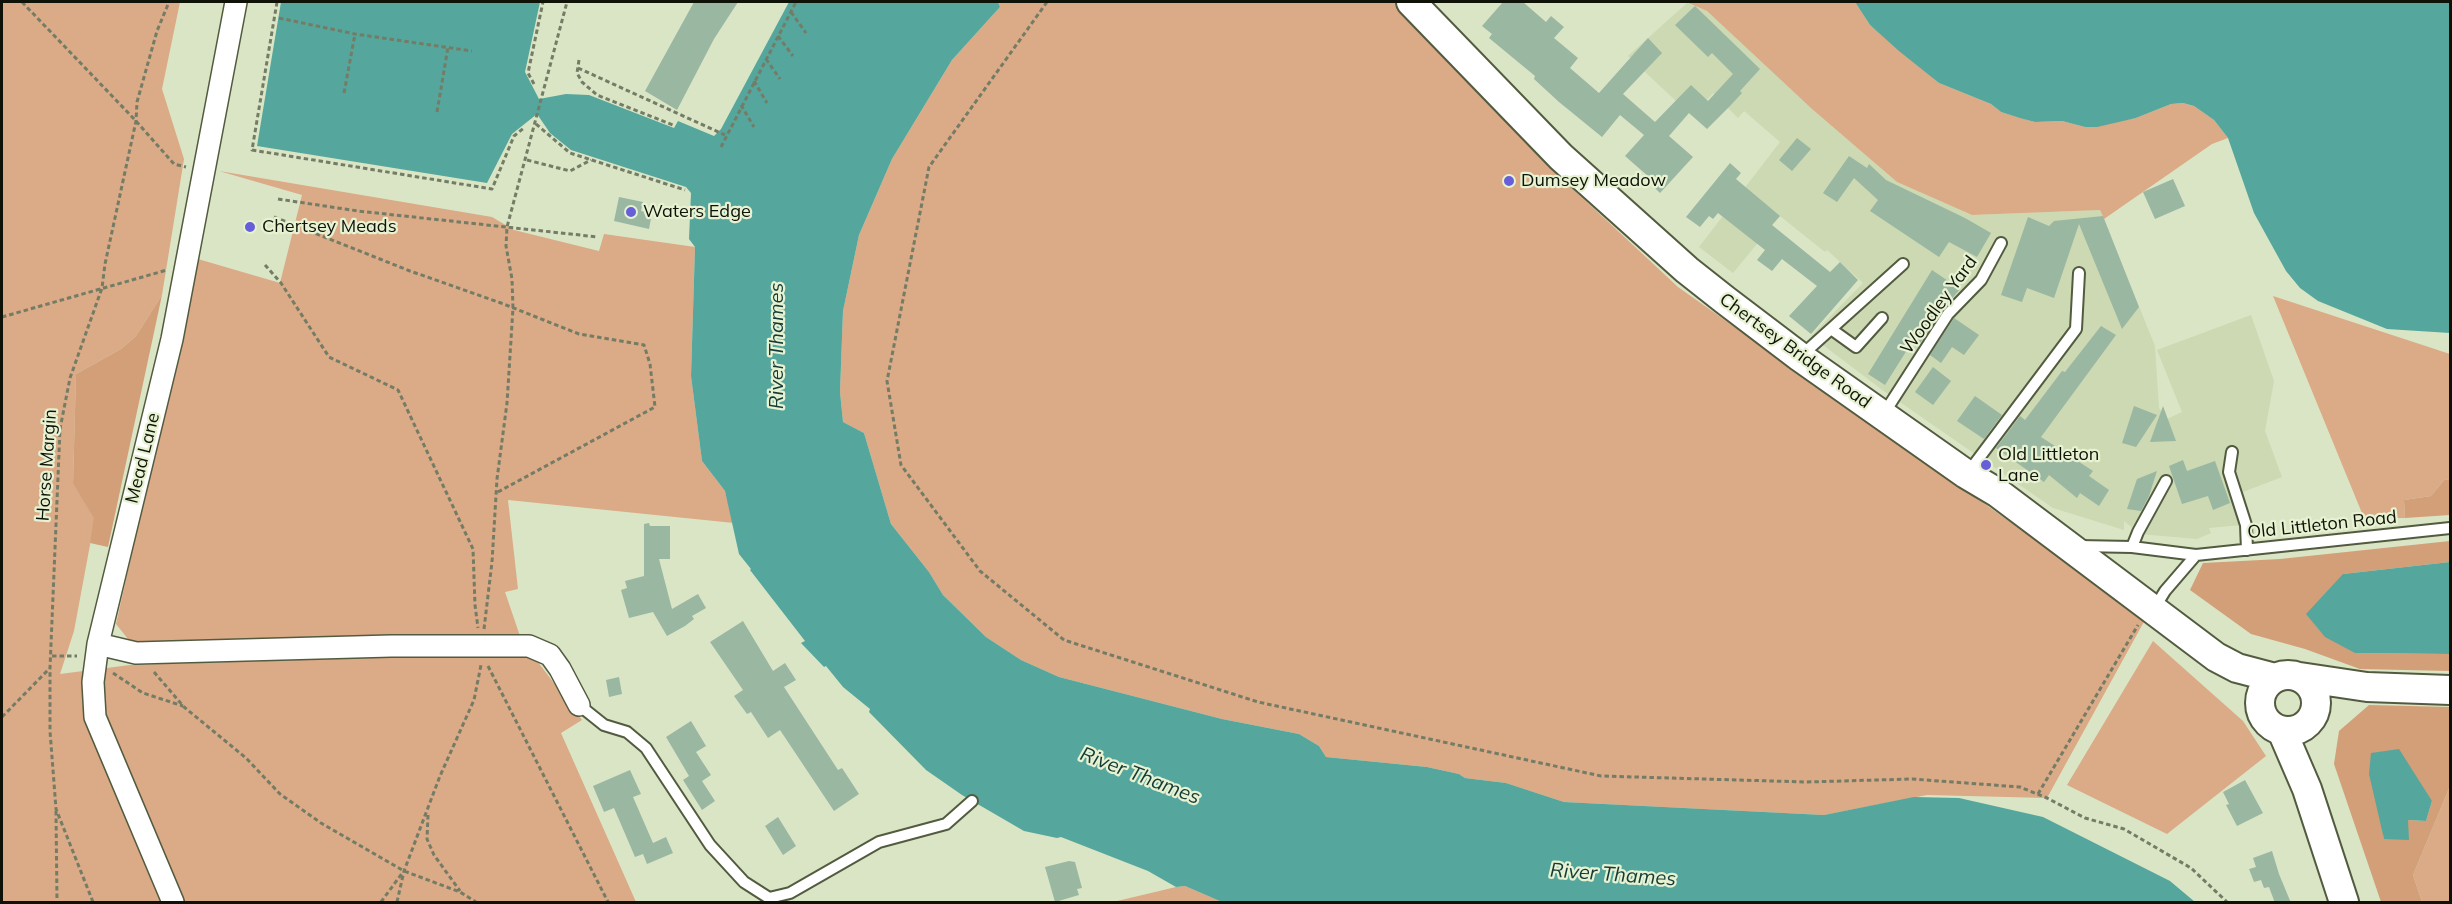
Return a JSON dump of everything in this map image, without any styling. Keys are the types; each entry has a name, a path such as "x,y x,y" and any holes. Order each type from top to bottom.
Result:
{"main road":[{"name":"Chertsey Bridge Road","path":"1411,2 1561,157 1687,270 1800,357 1966,474 1998,493 2216,657 2237,668 2367,687"},
{"name":"Chertsey Bridge Road","path":"2216,657 2235,684 2261,711"},
{"path":"2344,903 2307,789 2302,755 2301,722 2317,700 2314,691 2308,682 2288,677 2264,688 2261,697 2261,711 2265,720 2272,727 2301,722 2334,696 2367,687 2451,690"}],"street":[{"name":"Mead Lane","path":"173,903 95,717 93,682 96,655 172,339 236,2"},
{"path":"96,655 391,646 482,650 529,646 550,655 561,669 579,705"}],"lane":[{"name":"Woodley Yard","path":"1883,416 1948,314 1981,280 2001,243"},
{"path":"1800,357 1903,264"},
{"path":"1966,474 2076,329 2079,273"},
{"path":"1831,329 1856,347 1882,318"},
{"path":"2232,452 2229,472 2246,525 2247,550"},
{"path":"2132,548 2138,532 2166,481"},
{"name":"Old Littleton Road","path":"2069,547 2132,548 2196,555 2451,528"},
{"path":"2154,609 2165,591 2196,555"},
{"path":"579,705 604,725 627,732 646,748 710,845 744,882 769,898 790,893 879,842 946,824 972,801"}],"path":[{"path":"22,2 174,164 205,171"},
{"name":"Horse Margin","path":"93,903 56,809 50,731 50,668 60,429 70,378 102,288 140,92 157,31 169,2"},
{"path":"277,2 252,150 492,189 514,136 525,128"},
{"path":"534,84 528,73 543,2"},
{"path":"398,903 404,871 474,700 492,562 496,493 507,403 513,308 512,279 506,246 507,227 567,2"},
{"path":"721,147 725,135 796,2"},
{"path":"1047,2 929,167 887,381 901,465 980,571 1064,640 1258,702 1601,776 1806,782 1912,779 2020,787 2085,818 2124,829 2191,868 2227,903"},
{"path":"791,12 806,33"},
{"path":"279,18 355,34 472,51"},
{"path":"344,93 355,34"},
{"path":"778,36 793,56"},
{"path":"437,112 448,47"},
{"path":"766,59 780,79"},
{"path":"579,60 577,73 582,82 597,95 673,125"},
{"path":"578,68 725,135"},
{"path":"754,81 767,103"},
{"path":"741,105 754,128"},
{"path":"536,122 570,153 685,190"},
{"path":"526,160 570,171 591,160"},
{"path":"278,199 358,211 598,237"},
{"path":"274,217 579,334 644,345 650,364 655,407 496,493"},
{"path":"265,265 281,283 328,357 398,390 473,549 475,605 482,650 608,903"},
{"path":"2,317 187,266"},
{"path":"2038,794 2134,630"},
{"path":"136,653 184,707 246,758 280,794 321,823 404,871 460,892 476,903"},
{"path":"52,656 96,655 111,672 143,693 184,707"},
{"path":"2,717 50,668"},
{"path":"56,809 57,903"},
{"path":"428,810 427,839 434,855 460,892"},
{"path":"381,903 404,871"}],"shaded area":[{"path":"2,2 180,2 162,89 184,159 162,295 136,336 121,349 76,374 73,484 95,518 74,631 60,674 130,665 531,653 582,720 561,733 636,902 2,902"},
{"path":"998,2 1394,2 1560,177 1678,287 2146,618 2047,798 1927,795 1824,815 1564,802 1506,783 1465,778 1459,774 1427,767 1326,757 1319,746 1299,734 1222,719 1059,677 1021,660 986,637 943,595 929,572 891,524 864,433 843,422 840,392 843,311 859,235 892,159 952,60 1000,7"},
{"path":"1686,2 1855,2 1870,25 1939,83 1991,104 2001,112 2035,122 2062,121 2085,127 2136,118 2171,104 2183,103 2194,106 2214,120 2228,138 2212,144 2104,219 2100,210 1972,215 1897,182 1812,109 1707,11"},
{"path":"1687,3 1707,11 1812,109 1897,182 1972,215 2100,210 2155,346 2159,408 2167,419 2182,412 2157,350 2251,315 2274,381 2265,431 2282,477 2243,492 2252,524 2209,528 2211,533 2197,539 2140,534 2124,521 2124,530 2053,508 1881,389 1811,336 1863,283 1827,250 1825,252 1780,216 1733,273 1699,247 1780,142 1744,111 1738,118 1713,93 1692,116 1628,56"},
{"path":"219,171 492,217 514,230 599,251 604,234 695,247 691,376 702,461 725,491 734,523 508,500 518,589 505,592 521,639 132,644 116,624 198,259 280,283 302,195"},
{"path":"162,295 108,547 90,543 94,518 73,484 76,374 121,349 136,336"},
{"path":"2273,296 2450,354 2450,479 2444,480 2431,496 2404,500 2405,518 2364,518"},
{"path":"2450,479 2450,515 2405,518 2404,500 2431,496 2444,480"},
{"path":"2450,541 2450,562 2343,574 2355,653 2450,654 2450,671 2360,669 2305,649 2251,634 2190,590 2203,563 2280,559"},
{"path":"2153,641 2243,721 2266,756 2167,834 2067,785"},
{"path":"2369,705 2450,707 2450,786 2413,875 2422,902 2381,902 2334,764 2339,731","holes":["2432,801 2426,821 2408,820 2384,839 2382,824"]},
{"path":"2450,786 2450,902 2422,902 2413,875"},
{"path":"1185,886 1222,902 1113,902 1176,887"}],"water":[{"name":"River Thames","path":"281,2 540,2 525,72 539,99 566,94 589,95 674,128 678,121 714,136 721,129 789,2 998,2 1000,7 952,60 892,159 859,235 843,311 840,392 843,422 864,433 891,524 929,572 943,595 986,637 1021,660 1059,677 1222,719 1299,734 1319,746 1326,757 1427,767 1459,774 1465,778 1506,783 1564,802 1824,815 1914,797 1959,798 2043,817 2170,881 2195,902 1222,902 1185,886 1176,887 1148,871 1061,837 1024,831 962,795 926,770 869,712 870,709 843,687 826,666 824,667 801,643 805,641 739,554 725,491 702,461 691,376 695,247 689,239 691,193 686,187 571,150 550,133 537,114 512,134 487,183 257,146"},
{"path":"1855,2 2450,2 2450,333 2387,329 2318,301 2300,288 2286,271 2254,213 2228,138 2214,120 2194,106 2183,103 2171,104 2136,118 2097,127 2085,127 2062,121 2035,122 2020,118 2001,112 1991,104 1939,83 1870,25"},
{"path":"2450,562 2450,654 2355,653 2325,637 2306,614 2343,574"},
{"path":"2399,749 2432,801 2426,821 2408,820 2409,840 2384,839 2369,774 2371,753"}],"building":[{"path":"694,2 738,2 714,39 677,110 645,91"},
{"path":"1503,2 1523,2 1546,22 1551,16 1564,27 1554,38 1578,58 1570,68 1599,93 1648,38 1662,53 1623,94 1655,122 1691,85 1708,101 1733,74 1712,53 1708,57 1675,25 1695,6 1760,69 1740,91 1742,93 1707,129 1689,113 1669,136 1693,157 1660,193 1646,179 1649,177 1625,156 1644,135 1620,115 1602,137 1559,102 1534,79 1535,76 1489,38 1492,34 1482,26"},
{"path":"1797,138 1811,149 1792,171 1779,160"},
{"path":"1849,156 1867,168 1869,164 1886,180 1991,233 1977,257 1949,242 1939,257 1870,211 1878,200 1854,178 1837,202 1823,193"},
{"path":"1730,163 1741,173 1736,179 1780,216 1772,225 1830,272 1840,262 1858,280 1811,334 1789,316 1817,286 1782,259 1772,271 1757,260 1765,250 1718,213 1713,219 1709,216 1700,227 1686,217"},
{"path":"2173,179 2185,206 2155,219 2143,192"},
{"name":"Waters Edge","path":"619,197 643,202 641,211 652,213 649,229 614,221"},
{"path":"2103,216 2139,307 2122,329 2079,224 2054,298 2027,288 2022,302 2001,295 2028,217 2049,226 2054,221"},
{"path":"1932,270 1960,289 1942,310 1918,346 1912,342 1885,385 1868,374"},
{"path":"1954,318 1979,335 1964,355 1952,347 1941,363 1930,355"},
{"path":"2101,326 2116,335 2041,437 2093,471 2089,476 2109,490 2099,506 2080,493 2077,498 2049,475 2044,482 1996,448 2020,416 2025,420 2062,371 2065,372"},
{"path":"1933,367 1951,381 1933,405 1915,392"},
{"path":"1975,396 2002,415 1984,439 1957,421"},
{"path":"2134,406 2157,415 2136,447 2122,443"},
{"path":"2163,406 2176,441 2150,442"},
{"path":"2183,460 2187,471 2215,461 2230,503 2213,510 2208,496 2182,504 2169,466"},
{"path":"2157,471 2149,496 2141,511 2127,509 2137,479"},
{"path":"649,523 650,526 670,526 670,559 659,559 672,609 698,594 706,608 692,616 694,619 685,626 667,636 653,612 629,618 621,590 627,588 625,581 644,576 644,524"},
{"path":"743,621 773,671 785,663 796,680 784,687 838,770 842,768 859,794 834,811 780,730 768,738 751,712 747,714 734,696 743,690 710,642"},
{"path":"619,677 622,694 609,697 606,680"},
{"path":"691,721 706,746 696,752 711,775 702,781 715,801 702,810 683,780 689,776 666,737"},
{"path":"630,770 641,794 633,797 653,843 666,837 673,853 647,864 643,854 635,857 614,808 604,812 593,786"},
{"path":"2245,780 2263,813 2237,826 2226,805 2229,804 2223,792"},
{"path":"778,817 796,846 783,855 765,826"},
{"path":"2272,851 2291,903 2275,903 2269,887 2264,888 2261,880 2254,882 2249,869 2256,867 2253,858"},
{"path":"1069,861 1075,862 1082,888 1077,889 1079,895 1055,902 1045,867"}],"place":[{"name":"Dumsey Meadow","path":"1509,181"},
{"name":"Waters Edge","path":"631,212"},
{"name":"Chertsey Meads","path":"250,227"},
{"name":"Old Littleton Lane","path":"1986,465"}]}
